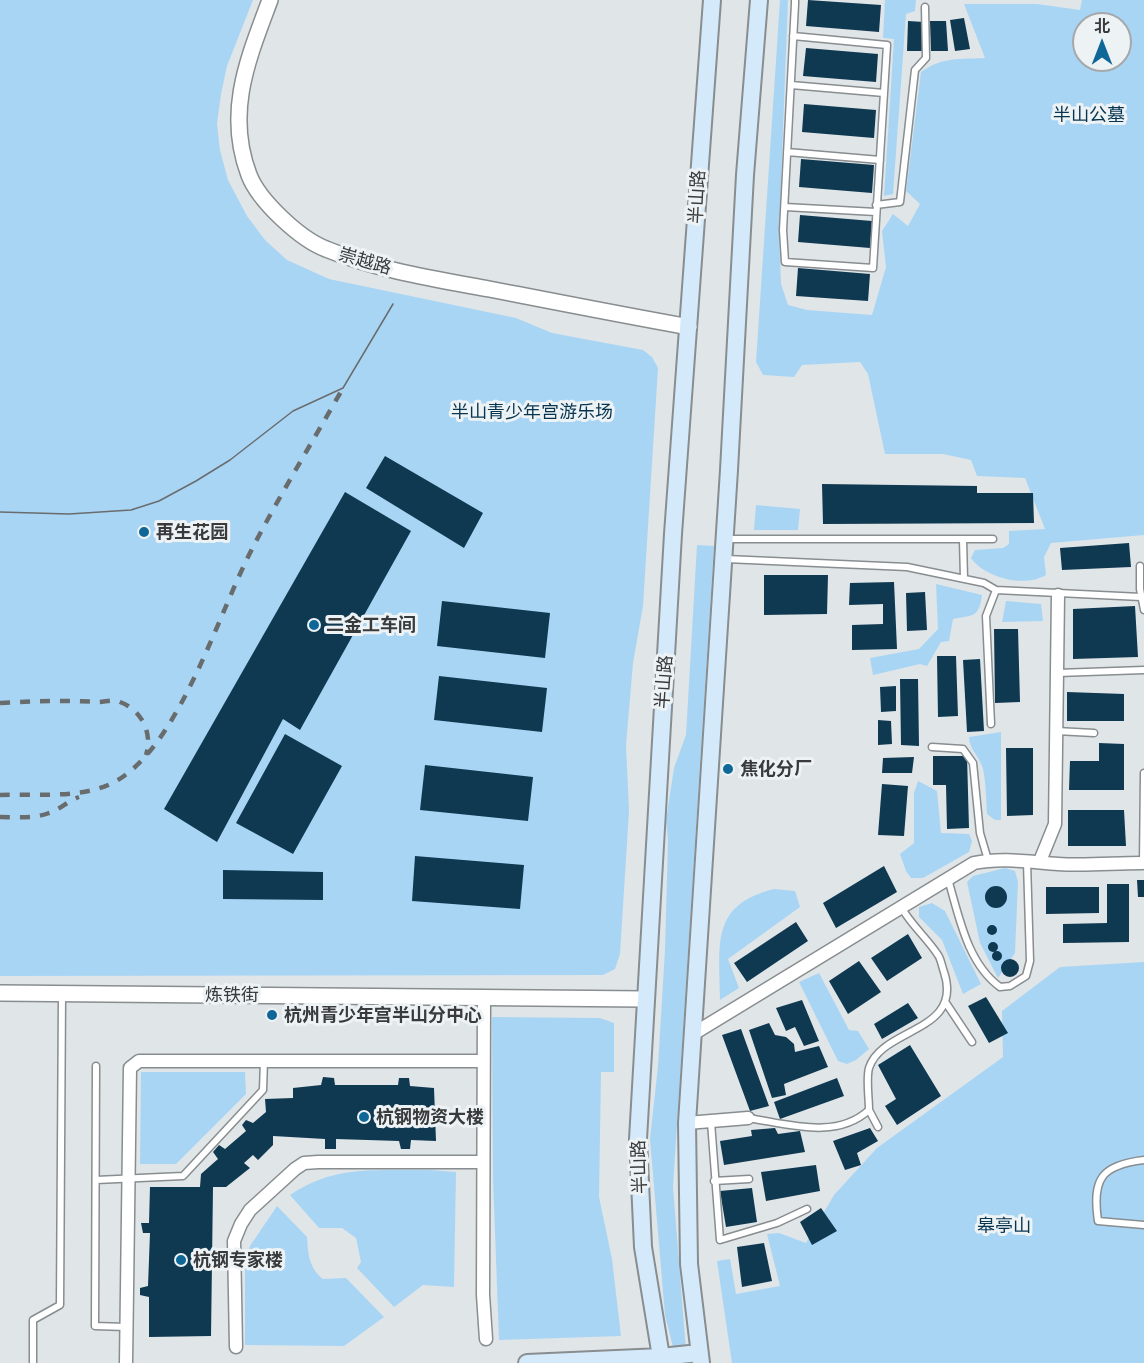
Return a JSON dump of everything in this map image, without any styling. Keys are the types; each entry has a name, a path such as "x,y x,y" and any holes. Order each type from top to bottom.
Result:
{"main road":[{"name":"半山路","path":"661,1360 643,1247 639,1163 644,999 673,534 712,0"},
{"path":"527,1363 700,1358 688,1264 687,1123 759,0"}],"street":[{"name":"崇越路","path":"270,0 247,63 238,99 238,131 249,177 283,222 325,249 416,276 689,327"},
{"path":"1040,861 1054,824 1058,595"},
{"path":"693,1034 974,863 988,860 1040,861 1058,864 1143,864"},
{"name":"炼铁街","path":"0,993 644,999"},
{"path":"483,997 483,1295 486,1339"},
{"path":"126,1363 130,1068 139,1061 264,1059 483,1061"},
{"path":"687,1123 748,1118"},
{"path":"236,1347 234,1241 250,1210 295,1169 304,1163 318,1162 483,1162"}],"lane":[{"path":"793,36 887,45 873,268 785,262 787,152 791,85 793,36 795,0"},
{"path":"785,207 876,209 900,201 915,70 926,58 925,6"},
{"path":"791,85 884,93"},
{"path":"787,152 880,160"},
{"path":"963,539 964,579"},
{"path":"724,540 993,539"},
{"path":"722,559 907,567 984,583 996,590 1058,595 1141,597"},
{"path":"1140,566 1141,597 1144,610"},
{"path":"992,724 986,616 996,590"},
{"path":"1056,673 1144,670"},
{"path":"1055,731 1094,733"},
{"path":"932,747 963,749 973,763 980,834 988,860"},
{"path":"1143,864 1144,773"},
{"path":"948,878 965,938 989,979 1000,987 1010,986 1026,976 1030,962 1027,861"},
{"path":"878,1127 869,1110 869,1069 876,1055 937,1014 946,1003 949,987 938,955 913,928 900,907"},
{"path":"33,1363 33,1320 60,1305 62,993"},
{"path":"946,1003 972,1042"},
{"path":"96,1180 183,1176 263,1090 264,1059"},
{"path":"96,1066 95,1326 126,1327"},
{"path":"748,1118 824,1129 858,1120 869,1110"},
{"path":"711,1122 720,1240 777,1223 807,1209"},
{"path":"1144,1160 1121,1163 1102,1174 1094,1197 1098,1221 1144,1225"},
{"path":"714,1181 749,1179"}],"green space":[{"name":"半山青少年宫游乐场","path":"0,0 253,0 227,66 217,124 220,150 228,180 247,216 265,240 287,260 329,279 516,318 552,333 643,350 652,357 658,368 643,606 633,663 626,745 629,811 620,954 615,969 603,975 0,976"},
{"name":"半山公墓","path":"780,0 788,0 779,235 781,284 788,305 807,310 872,315 886,267 882,231 893,214 908,226 920,204 906,191 921,72 944,61 985,58 964,4 1037,4 1080,10 1082,0 1144,0 1144,535 1051,543 1044,557 1046,575 1027,581 995,576 977,565 971,558 975,550 1003,548 1009,544 1009,531 1045,529 1025,478 977,476 971,460 943,454 885,454 868,374 860,362 802,365 794,377 763,375 756,362"},
{"path":"885,0 916,0 915,11 906,14 893,194 884,196 894,39 883,38"},
{"path":"756,505 800,509 798,530 754,530"},
{"path":"697,545 714,546 673,1187 687,1363 677,1363 665,1315 650,1139 658,1066 665,950 668,840 666,820 674,768 686,735"},
{"path":"936,584 982,595 977,612 970,616 953,619 949,641 941,642 927,666 920,664 873,675 870,658 919,649 938,629"},
{"path":"1006,601 1041,604 1043,621 1002,622"},
{"path":"1001,732 1001,820 995,820 987,814 983,769 969,737"},
{"path":"918,781 937,791 941,833 969,834 972,841 969,852 923,878 911,878 900,854 914,843 914,793"},
{"path":"1005,868 1015,871 1018,882 1015,953 998,978 980,943 967,882 973,876"},
{"path":"774,889 795,891 800,907 728,959 739,988 720,1000 720,945 728,917 738,906 753,896"},
{"path":"932,903 945,911 981,984 963,994 942,940 919,917 919,907"},
{"name":"皋亭山","path":"1144,962 1144,1363 732,1363 717,1261 730,1259 736,1294 780,1286 767,1234 779,1233 806,1243 834,1195 877,1148 1003,1057 1002,1011 1060,967"},
{"path":"819,973 849,1030 858,1031 869,1049 847,1064 838,1061 799,982"},
{"path":"492,1017 600,1018 614,1023 614,1072 601,1072 599,1197 612,1259 621,1336 499,1340 493,1179"},
{"path":"141,1072 245,1072 246,1094 176,1164 140,1164"},
{"path":"374,1170 456,1172 454,1287 423,1285 394,1307 357,1268 361,1262 356,1238 342,1228 319,1228 290,1195 307,1185 340,1174"},
{"path":"277,1206 307,1237 310,1260 318,1275 323,1279 346,1278 384,1317 344,1346 245,1345 245,1264 250,1246"}],"building":[{"path":"808,0 881,5 879,32 806,26"},
{"path":"964,18 970,49 955,51 950,20"},
{"path":"908,21 924,22 925,51 907,51"},
{"path":"930,21 946,21 948,51 931,51"},
{"path":"806,48 878,54 876,82 803,76"},
{"path":"804,104 876,110 874,138 802,132"},
{"path":"801,159 874,165 872,193 799,187"},
{"path":"800,215 872,221 870,248 798,242"},
{"path":"798,268 870,274 868,301 796,296"},
{"path":"385,456 483,513 464,548 366,488"},
{"path":"822,484 977,486 977,493 1033,493 1034,523 823,524"},
{"name":"二金工车间","path":"345,492 411,531 300,730 283,719 217,842 164,809"},
{"path":"1129,543 1131,567 1062,570 1060,548"},
{"path":"764,575 828,575 827,614 764,615"},
{"path":"894,582 897,649 852,650 852,625 883,624 883,604 849,605 850,583"},
{"path":"925,592 927,630 907,631 906,593"},
{"path":"442,601 550,613 545,658 437,646"},
{"path":"1135,606 1138,657 1073,659 1073,609"},
{"path":"994,629 1018,629 1020,702 995,703"},
{"path":"937,656 956,656 958,716 938,717"},
{"path":"980,659 984,731 967,732 963,660"},
{"path":"439,676 547,688 542,732 434,720"},
{"path":"900,679 918,679 919,746 901,745"},
{"path":"896,686 896,711 881,712 880,687"},
{"path":"1067,692 1124,694 1124,721 1067,721"},
{"path":"878,720 891,721 892,744 878,745"},
{"path":"285,734 342,766 293,854 236,823"},
{"path":"1099,743 1124,744 1124,790 1069,790 1070,761 1099,761"},
{"path":"1006,748 1033,748 1033,815 1007,816"},
{"path":"933,756 967,756 969,828 947,829 946,785 933,785"},
{"path":"914,757 912,773 882,773 883,758"},
{"path":"425,765 533,777 528,821 420,810"},
{"path":"882,784 908,786 904,836 878,835"},
{"path":"1068,810 1124,810 1126,846 1068,846"},
{"path":"415,856 524,865 520,909 412,901"},
{"path":"884,866 897,892 836,928 823,903"},
{"path":"223,870 323,872 323,900 223,899"},
{"path":"1137,880 1144,880 1144,897 1138,897"},
{"path":"1107,884 1129,884 1129,942 1063,943 1063,924 1107,923"},
{"path":"996,886 1006,893 1007,897 1000,907 996,908 986,901 985,897 992,887"},
{"path":"1046,887 1099,887 1099,913 1046,914"},
{"path":"796,922 808,941 747,982 734,963"},
{"path":"992,925 997,930 992,935 987,930"},
{"path":"908,934 922,958 887,981 871,958"},
{"path":"993,942 998,947 993,952 988,947"},
{"path":"997,951 1002,956 997,961 992,956"},
{"path":"1010,959 1016,962 1019,968 1016,974 1010,977 1004,974 1001,968 1004,962"},
{"path":"859,961 881,992 848,1014 829,981"},
{"path":"986,997 1008,1033 989,1043 968,1006"},
{"path":"802,1000 819,1041 804,1046 795,1027 786,1031 776,1008"},
{"path":"908,1003 918,1018 882,1039 874,1024"},
{"path":"769,1023 775,1035 786,1037 794,1044 795,1052 819,1046 828,1067 784,1084 786,1095 772,1098 749,1030"},
{"path":"741,1029 769,1106 750,1111 722,1035"},
{"path":"910,1045 941,1096 897,1125 885,1106 896,1099 878,1065"},
{"path":"323,1077 334,1078 335,1085 398,1085 399,1078 409,1078 410,1086 434,1088 436,1141 411,1140 410,1149 401,1149 399,1141 336,1139 336,1149 325,1149 325,1139 273,1136 273,1145 258,1160 253,1155 244,1163 250,1168 226,1187 213,1187 211,1336 149,1337 149,1297 140,1295 140,1288 148,1286 150,1233 143,1233 141,1223 149,1223 150,1187 200,1187 201,1174 218,1159 213,1152 219,1145 225,1149 246,1131 242,1125 246,1120 253,1123 266,1112 265,1099 293,1098 293,1088 321,1085"},
{"path":"837,1078 844,1096 780,1119 774,1102"},
{"path":"775,1128 778,1134 800,1131 805,1152 724,1165 720,1141 752,1136 751,1130"},
{"path":"870,1128 878,1141 857,1153 861,1165 845,1170 833,1141"},
{"path":"816,1165 820,1191 766,1201 761,1172"},
{"path":"752,1188 757,1222 726,1227 720,1191"},
{"path":"821,1208 837,1231 812,1245 800,1222"},
{"path":"764,1243 772,1281 742,1287 737,1247"}],"tram line":[{"path":"0,512 69,514 131,510 159,501 230,460 293,411 343,388 393,304"}],"railway":[{"path":"0,795 64,794 96,789 124,776 145,757 164,732 182,702 253,547 343,388"},
{"path":"0,703 118,701 134,711 144,724 148,739 146,755"},
{"path":"0,817 43,815 79,797"}],"place":[{"name":"再生花园","path":"144,532"},
{"name":"二金工车间","path":"314,625"},
{"name":"焦化分厂","path":"728,769"},
{"name":"杭州青少年宫半山分中心","path":"272,1015"},
{"name":"杭钢物资大楼","path":"364,1117"},
{"name":"杭钢专家楼","path":"181,1260"}]}
